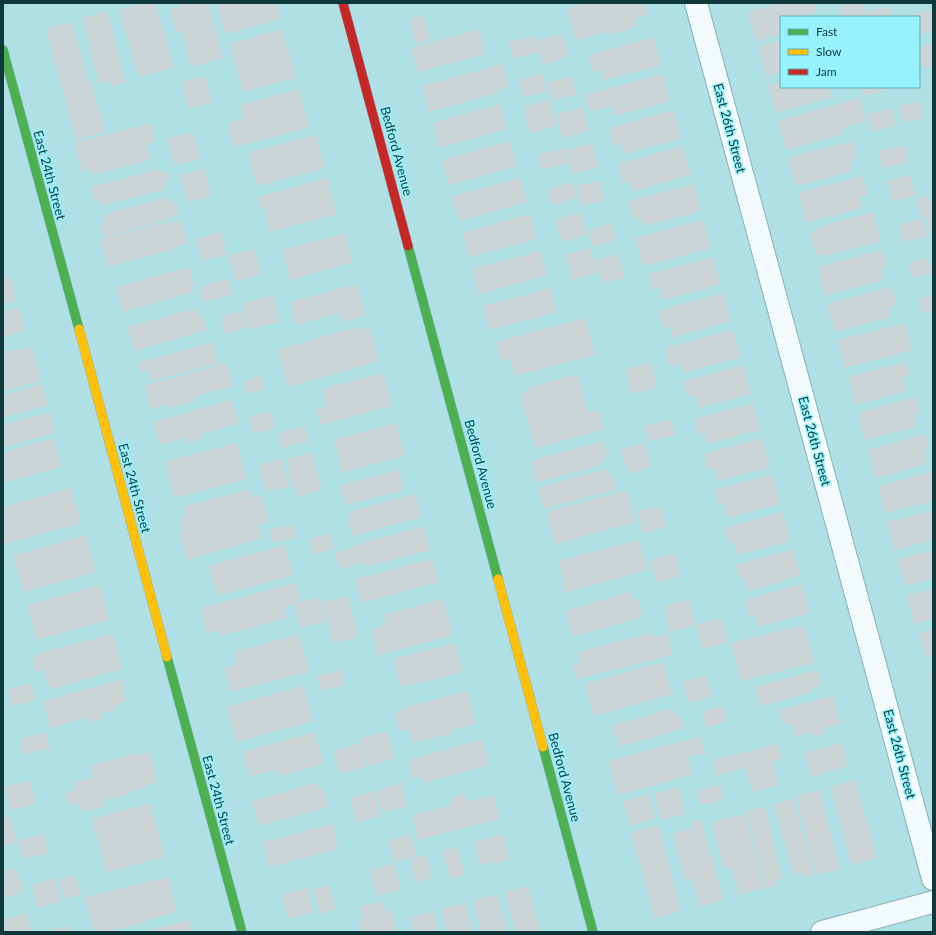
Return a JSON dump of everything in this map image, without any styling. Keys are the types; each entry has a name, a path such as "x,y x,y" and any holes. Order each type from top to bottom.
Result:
{"main road":[{"name":"Bedford Avenue","path":"343,3 593,932"},
{"name":"East 24th Street","path":"3,50 242,932"}],"street":[{"name":"East 26th Street","path":"696,3 933,879"},
{"path":"822,932 933,902"}],"building":[{"path":"145,3 155,3 174,67 139,77 119,10"},
{"path":"179,3 208,3 223,58 191,67 181,30 176,32 170,9 180,7"},
{"path":"217,3 276,3 281,19 225,34"},
{"path":"588,3 645,3 649,15 635,19 637,27 607,35 607,32 576,40 567,8"},
{"path":"780,3 814,3 817,12 809,14 810,16 780,16 780,34 756,41 748,12"},
{"path":"851,3 864,3 867,16 842,16 839,6"},
{"path":"890,6 893,16 868,16 867,12"},
{"path":"933,9 933,31 920,35 920,16 905,16"},
{"path":"107,11 126,82 112,86 110,81 99,84 82,18"},
{"path":"424,15 430,40 416,43 410,20"},
{"path":"72,22 88,82 91,81 105,132 76,140 46,29"},
{"path":"282,29 296,78 243,92 230,44"},
{"path":"479,29 485,54 418,72 411,48"},
{"path":"562,34 568,57 543,64 536,41"},
{"path":"534,36 538,52 513,59 509,42"},
{"path":"654,37 661,65 604,80 601,70 593,72 589,55"},
{"path":"780,40 780,72 766,76 758,47"},
{"path":"933,43 933,66 923,69 920,59 920,47"},
{"path":"503,64 509,87 496,91 497,93 429,112 422,86"},
{"path":"543,73 547,91 523,97 518,80"},
{"path":"663,74 670,101 615,116 612,106 590,112 585,95"},
{"path":"205,76 212,103 189,109 181,82"},
{"path":"572,76 576,94 552,101 548,83"},
{"path":"780,82 780,88 829,88 832,97 776,113 768,85"},
{"path":"861,88 886,88 887,91 863,96"},
{"path":"299,89 309,127 234,147 228,123 243,119 240,105"},
{"path":"860,98 866,121 841,129 842,134 786,150 778,121"},
{"path":"550,100 557,126 530,133 524,107"},
{"path":"919,101 923,118 903,123 899,106"},
{"path":"500,104 507,129 439,148 432,123"},
{"path":"583,107 589,131 562,138 556,114"},
{"path":"892,108 897,125 872,132 868,114"},
{"path":"674,110 681,138 624,154 621,143 613,145 609,128"},
{"path":"151,123 156,142 146,144 150,160 92,175 91,169 82,171 75,143"},
{"path":"193,132 201,159 175,165 167,139"},
{"path":"316,135 325,168 257,186 248,153"},
{"path":"510,141 517,166 449,185 442,160"},
{"path":"853,141 857,158 850,160 852,171 796,186 788,158"},
{"path":"592,143 598,167 572,174 566,150"},
{"path":"904,145 908,162 883,168 879,151"},
{"path":"683,146 691,175 633,191 631,181 623,183 618,164"},
{"path":"564,148 568,163 542,170 538,155"},
{"path":"160,169 161,173 168,171 170,180 164,182 166,189 101,206 98,198 94,199 91,187"},
{"path":"204,169 211,196 188,202 180,175"},
{"path":"910,175 916,196 892,201 887,181"},
{"path":"863,176 868,195 859,197 862,208 806,223 798,193"},
{"path":"328,178 337,214 270,232 264,208 260,209 257,197"},
{"path":"520,178 527,202 459,221 452,196"},
{"path":"601,181 605,201 581,205 577,185"},
{"path":"573,182 578,197 553,205 548,190"},
{"path":"694,184 701,211 643,226 641,218 633,220 628,201"},
{"path":"929,196 933,215 922,218 917,199"},
{"path":"168,197 170,204 176,202 179,213 172,215 173,218 104,237 101,226 105,225 103,215"},
{"path":"581,212 587,235 562,242 555,220"},
{"path":"873,212 881,241 825,256 825,254 816,256 810,233 818,230 818,227"},
{"path":"530,214 537,239 469,257 462,233"},
{"path":"933,216 933,234 930,235 926,218"},
{"path":"923,218 927,236 904,242 899,224"},
{"path":"181,220 187,244 108,267 101,239 167,222 167,224"},
{"path":"703,220 711,248 643,266 635,238"},
{"path":"611,223 616,240 592,247 588,230"},
{"path":"221,232 227,254 202,261 196,239"},
{"path":"344,233 353,262 290,280 282,250"},
{"path":"591,248 598,273 572,280 565,255"},
{"path":"255,249 261,274 236,281 229,255"},
{"path":"883,250 887,267 880,270 883,280 825,295 818,267"},
{"path":"540,251 547,275 479,294 472,269"},
{"path":"619,254 625,278 602,283 596,260"},
{"path":"713,257 721,284 663,300 660,288 652,290 648,274"},
{"path":"928,257 932,273 913,278 909,263"},
{"path":"190,267 194,285 191,286 193,292 123,312 116,287"},
{"path":"10,276 16,301 3,304 3,278"},
{"path":"228,279 232,294 203,302 199,287"},
{"path":"357,284 366,316 342,322 340,313 297,325 290,302"},
{"path":"892,287 897,305 888,308 891,317 835,332 827,304"},
{"path":"551,288 557,312 489,330 483,306"},
{"path":"723,293 731,321 673,337 670,326 663,328 658,311"},
{"path":"273,295 280,322 249,329 242,303"},
{"path":"933,295 933,311 922,313 918,299"},
{"path":"18,307 25,331 3,337 3,311"},
{"path":"197,308 199,316 203,315 207,330 134,351 127,327"},
{"path":"242,311 246,328 225,334 221,317"},
{"path":"585,318 595,355 515,376 510,358 501,361 496,342"},
{"path":"905,323 912,350 845,368 838,340"},
{"path":"357,327 359,330 369,327 379,361 288,387 277,350"},
{"path":"733,330 741,357 683,373 680,363 669,366 665,348"},
{"path":"213,342 218,363 151,381 148,370 140,372 137,363"},
{"path":"32,347 41,381 3,391 3,352"},
{"path":"651,362 657,387 632,394 625,369"},
{"path":"906,362 910,376 903,378 906,391 855,405 848,377"},
{"path":"227,363 233,386 193,397 194,401 169,409 168,404 150,409 144,386"},
{"path":"743,365 751,394 698,408 695,395 688,397 683,382"},
{"path":"383,373 392,406 320,425 316,409 327,406 322,389"},
{"path":"577,374 588,413 599,410 605,429 535,448 522,403 522,394 530,387"},
{"path":"261,376 265,389 247,394 244,381"},
{"path":"42,384 48,405 3,417 3,395"},
{"path":"916,397 920,413 914,414 917,427 864,440 858,413"},
{"path":"232,400 239,423 201,434 202,439 189,443 187,437 160,445 153,422"},
{"path":"753,403 760,430 708,444 705,433 698,434 694,419"},
{"path":"270,411 275,428 253,434 249,417"},
{"path":"50,412 55,433 3,447 3,425"},
{"path":"672,419 675,435 648,441 645,426"},
{"path":"396,423 405,456 342,472 334,440"},
{"path":"305,426 309,441 282,448 278,434"},
{"path":"925,434 929,449 924,451 927,464 875,478 868,450"},
{"path":"54,438 62,467 3,483 3,453"},
{"path":"763,438 770,467 718,481 715,469 708,470 703,454"},
{"path":"603,441 608,457 602,459 603,464 536,483 531,461"},
{"path":"237,443 246,479 174,498 165,462"},
{"path":"644,443 651,467 628,474 621,449"},
{"path":"311,452 322,490 298,497 295,487 292,488 287,470 290,469 287,459"},
{"path":"282,459 289,487 266,492 259,464"},
{"path":"605,469 606,475 612,473 617,489 544,509 538,488"},
{"path":"399,470 404,490 346,505 340,485"},
{"path":"933,472 933,501 885,513 878,486"},
{"path":"772,474 780,504 728,518 724,504 719,505 715,490"},
{"path":"71,488 81,523 4,544 3,531 5,531 3,507"},
{"path":"248,489 251,498 261,495 269,521 258,525 262,538 187,560 179,532 184,530 180,518 186,516 184,507"},
{"path":"626,490 635,522 555,544 547,512"},
{"path":"415,494 421,517 352,536 348,520 351,520 349,512"},
{"path":"661,506 667,527 643,533 637,511"},
{"path":"933,510 933,540 894,550 887,522"},
{"path":"783,512 790,541 738,555 734,541 729,543 725,528"},
{"path":"293,524 296,538 273,543 270,529"},
{"path":"424,526 430,550 365,567 363,562 340,569 335,552"},
{"path":"330,533 335,548 313,555 308,540"},
{"path":"86,535 96,572 23,592 13,556"},
{"path":"639,540 647,570 566,592 558,561"},
{"path":"285,545 293,575 217,596 208,566"},
{"path":"793,549 800,576 748,591 744,578 739,579 735,565"},
{"path":"933,550 933,578 905,586 897,559"},
{"path":"675,553 681,576 657,583 650,560"},
{"path":"432,559 439,582 361,603 355,579"},
{"path":"296,583 301,602 320,597 326,621 300,628 294,604 284,607 287,618 220,636 218,630 207,633 200,608"},
{"path":"802,584 810,613 758,627 754,614 749,616 744,600"},
{"path":"100,585 109,620 36,640 27,605"},
{"path":"933,589 933,619 914,624 907,595"},
{"path":"629,592 632,600 637,598 643,617 573,637 565,611"},
{"path":"348,596 358,637 333,643 323,602"},
{"path":"443,599 453,635 378,655 371,630 386,625 383,615"},
{"path":"689,600 696,625 670,632 664,606"},
{"path":"722,618 728,642 703,649 696,625"},
{"path":"803,625 814,660 813,663 741,681 731,643"},
{"path":"933,629 933,655 926,657 919,633"},
{"path":"651,633 652,638 668,634 673,655 576,679 573,666 580,665 577,652"},
{"path":"113,634 123,669 50,689 44,669 35,672 32,657 40,655 40,653"},
{"path":"299,634 309,671 231,692 224,668 237,664 234,652"},
{"path":"455,643 463,672 401,687 394,659"},
{"path":"663,662 672,694 594,716 585,684"},
{"path":"341,670 345,685 321,691 317,676"},
{"path":"818,670 822,685 811,688 812,692 760,706 755,687"},
{"path":"933,673 933,692 932,692 928,675"},
{"path":"706,675 712,697 689,703 683,681"},
{"path":"121,680 127,701 117,704 118,709 100,714 101,720 90,723 88,717 50,728 43,701"},
{"path":"31,683 36,700 11,706 7,690"},
{"path":"303,686 313,721 236,742 226,707"},
{"path":"468,691 476,724 452,730 453,733 413,743 409,729 400,731 395,713 404,710 403,708"},
{"path":"833,696 840,724 824,728 825,734 813,736 811,732 795,736 791,723 783,725 779,710"},
{"path":"723,706 728,721 707,727 702,712"},
{"path":"673,708 675,716 679,714 684,728 619,747 612,726"},
{"path":"387,731 395,758 368,766 360,739"},
{"path":"46,732 50,748 24,755 20,739"},
{"path":"314,732 324,764 280,776 278,769 250,777 243,752"},
{"path":"700,736 705,753 688,757 692,775 617,795 608,761"},
{"path":"482,739 489,765 423,783 421,777 413,779 408,760"},
{"path":"360,743 367,766 340,774 333,751"},
{"path":"842,743 848,766 824,772 825,774 811,778 805,752"},
{"path":"778,744 782,759 772,761 778,785 752,792 746,768 716,776 712,760"},
{"path":"150,752 158,782 146,785 147,787 130,792 130,794 110,800 110,797 104,799 106,806 82,812 80,803 68,806 65,793 76,789 74,783 93,778 90,766 137,753 138,755"},
{"path":"855,780 877,858 852,865 830,787"},
{"path":"30,781 36,804 10,810 4,787"},
{"path":"316,783 318,789 323,788 329,807 259,826 252,801"},
{"path":"401,783 407,806 382,813 376,791"},
{"path":"720,785 723,800 701,805 697,791"},
{"path":"679,787 685,814 661,820 654,793"},
{"path":"819,790 840,869 816,875 796,796"},
{"path":"374,791 380,816 356,823 350,798"},
{"path":"465,794 467,801 494,795 500,819 418,840 412,815 452,805 451,798"},
{"path":"649,794 656,818 630,826 623,801"},
{"path":"793,799 814,875 803,878 802,872 793,875 774,804"},
{"path":"150,803 165,857 106,872 92,819"},
{"path":"765,807 783,878 776,880 777,885 766,888 746,811"},
{"path":"3,813 5,818 10,816 17,842 3,846"},
{"path":"745,814 764,888 739,895 732,867 724,869 712,822"},
{"path":"701,819 724,900 700,907 692,878 685,880 673,834 693,828 691,822"},
{"path":"333,824 338,843 334,844 335,850 269,867 262,842"},
{"path":"658,825 681,911 654,918 631,832"},
{"path":"44,834 48,853 24,859 19,840"},
{"path":"411,834 417,856 394,862 388,840"},
{"path":"503,834 510,859 495,864 495,861 480,865 474,842"},
{"path":"457,847 465,875 450,879 442,851"},
{"path":"426,855 432,878 416,882 410,859"},
{"path":"394,864 401,890 377,896 370,871"},
{"path":"16,868 23,892 3,898 3,871"},
{"path":"75,875 81,894 65,899 59,879"},
{"path":"169,877 177,912 146,920 147,922 106,932 94,932 85,897"},
{"path":"55,878 62,901 37,908 31,885"},
{"path":"329,885 336,909 320,914 313,889"},
{"path":"528,886 541,932 516,932 505,892"},
{"path":"307,888 314,912 288,919 282,895"},
{"path":"497,894 507,932 482,932 473,901"},
{"path":"382,901 385,912 391,910 397,932 362,932 359,919 363,918 360,907"},
{"path":"465,903 473,932 447,932 441,909"},
{"path":"433,911 439,932 414,932 410,918"},
{"path":"27,913 31,932 3,932 3,919"},
{"path":"189,920 192,932 146,932 146,931"},
{"path":"68,926 70,932 45,932 45,931"}],"traffic: fast":[{"path":"3,50 79,329"},
{"path":"408,246 498,579"},
{"path":"167,657 242,932"},
{"path":"543,747 593,932"}],"traffic: slow":[{"path":"79,329 167,657"},
{"path":"498,579 543,747"}],"traffic: jam":[{"path":"343,3 408,246"}]}
